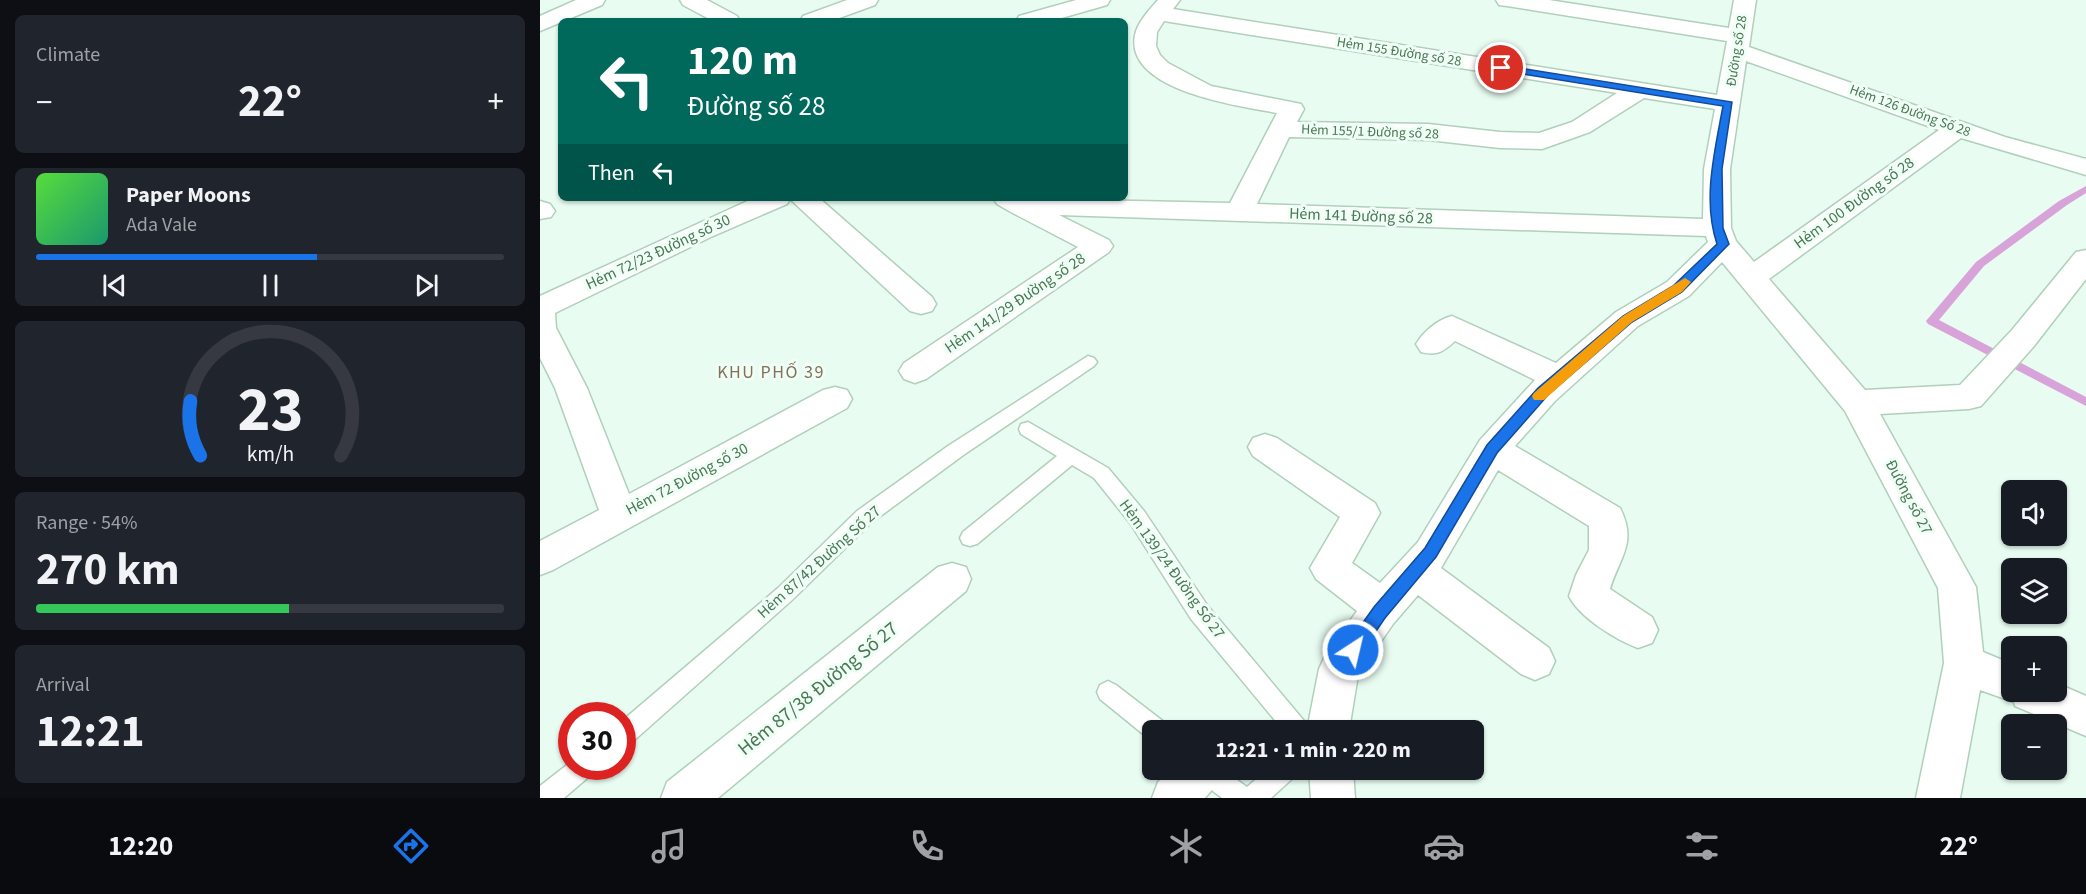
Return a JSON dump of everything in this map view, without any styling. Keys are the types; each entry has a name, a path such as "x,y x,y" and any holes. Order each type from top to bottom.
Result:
{"street":[{"path":"540,24 594,0"},
{"path":"691,0 724,18"},
{"path":"819,18 867,0"},
{"path":"1038,18 1099,0"},
{"name":"Hẻm 126 Đường Số 28","path":"1507,0 1737,43 2007,146 2086,167"},
{"name":"Đường số 28","path":"1720,236 1717,169 1745,0"},
{"path":"1128,24 1163,7"},
{"name":"Hẻm 155 Đường số 28","path":"1163,7 1729,104"},
{"name":"Hẻm 155/1 Đường số 28","path":"1163,7 1146,32 1145,46 1149,58 1160,68 1204,92 1292,109 1280,129 1428,132 1500,140 1542,141 1581,127 1638,90"},
{"name":"Hẻm 100 Đường số 28","path":"1751,278 1958,128"},
{"path":"1240,212 1280,129"},
{"name":"Hẻm 72/23 Đường số 30","path":"619,516 571,388 546,353 540,309 703,230 770,201"},
{"path":"806,201 921,304"},
{"name":"Hẻm 141 Đường số 28","path":"1013,201 1720,236"},
{"name":"Hẻm 141/29 Đường số 28","path":"915,371 1100,246 1013,201"},
{"path":"1334,720 1339,669 1384,608 1431,553 1492,449 1543,392 1627,319 1678,289 1720,236"},
{"name":"Đường số 27","path":"1720,236 1751,278 1857,403 1957,587 1964,663 1938,798"},
{"path":"1857,403 1969,398 2023,338 2086,258"},
{"path":"1432,344 1452,327 1559,378"},
{"name":"Hẻm 72 Đường số 30","path":"540,559 835,399"},
{"path":"1265,447 1362,513 1329,567 1384,608"},
{"path":"1492,449 1607,519 1608,552 1594,575 1588,596 1638,630"},
{"path":"1415,571 1535,661"},
{"name":"Hẻm 87/38 Đường Số 27","path":"683,798 952,579"},
{"path":"1964,663 2001,679"},
{"path":"2053,702 2086,716"},
{"path":"1174,798 1192,780"}],"lane":[{"name":"Hẻm 87/42 Đường Số 27","path":"636,725 785,594 864,517 964,444 1088,362"},
{"name":"Hẻm 139/24 Đường Số 27","path":"1028,429 1101,473 1137,517 1199,612 1289,720"},
{"path":"970,538 1071,454"},
{"path":"1108,692 1143,720"},
{"path":"545,798 567,780"},
{"path":"1216,780 1242,798"},
{"path":"1253,798 1274,780"}],"waterway":[{"path":"2086,189 2063,203 1980,264 1932,321 2086,402"}],"slow traffic":[{"path":"1539,396 1627,319 1678,289 1685,282"}],"district":[{"name":"KHU PHỐ 39","path":"771,372"}],"route":[{"path":"1353,650 1379,612 1431,553 1492,449 1543,392 1627,319 1678,289 1723,244 1717,228 1717,169 1729,104 1501,68"}]}
